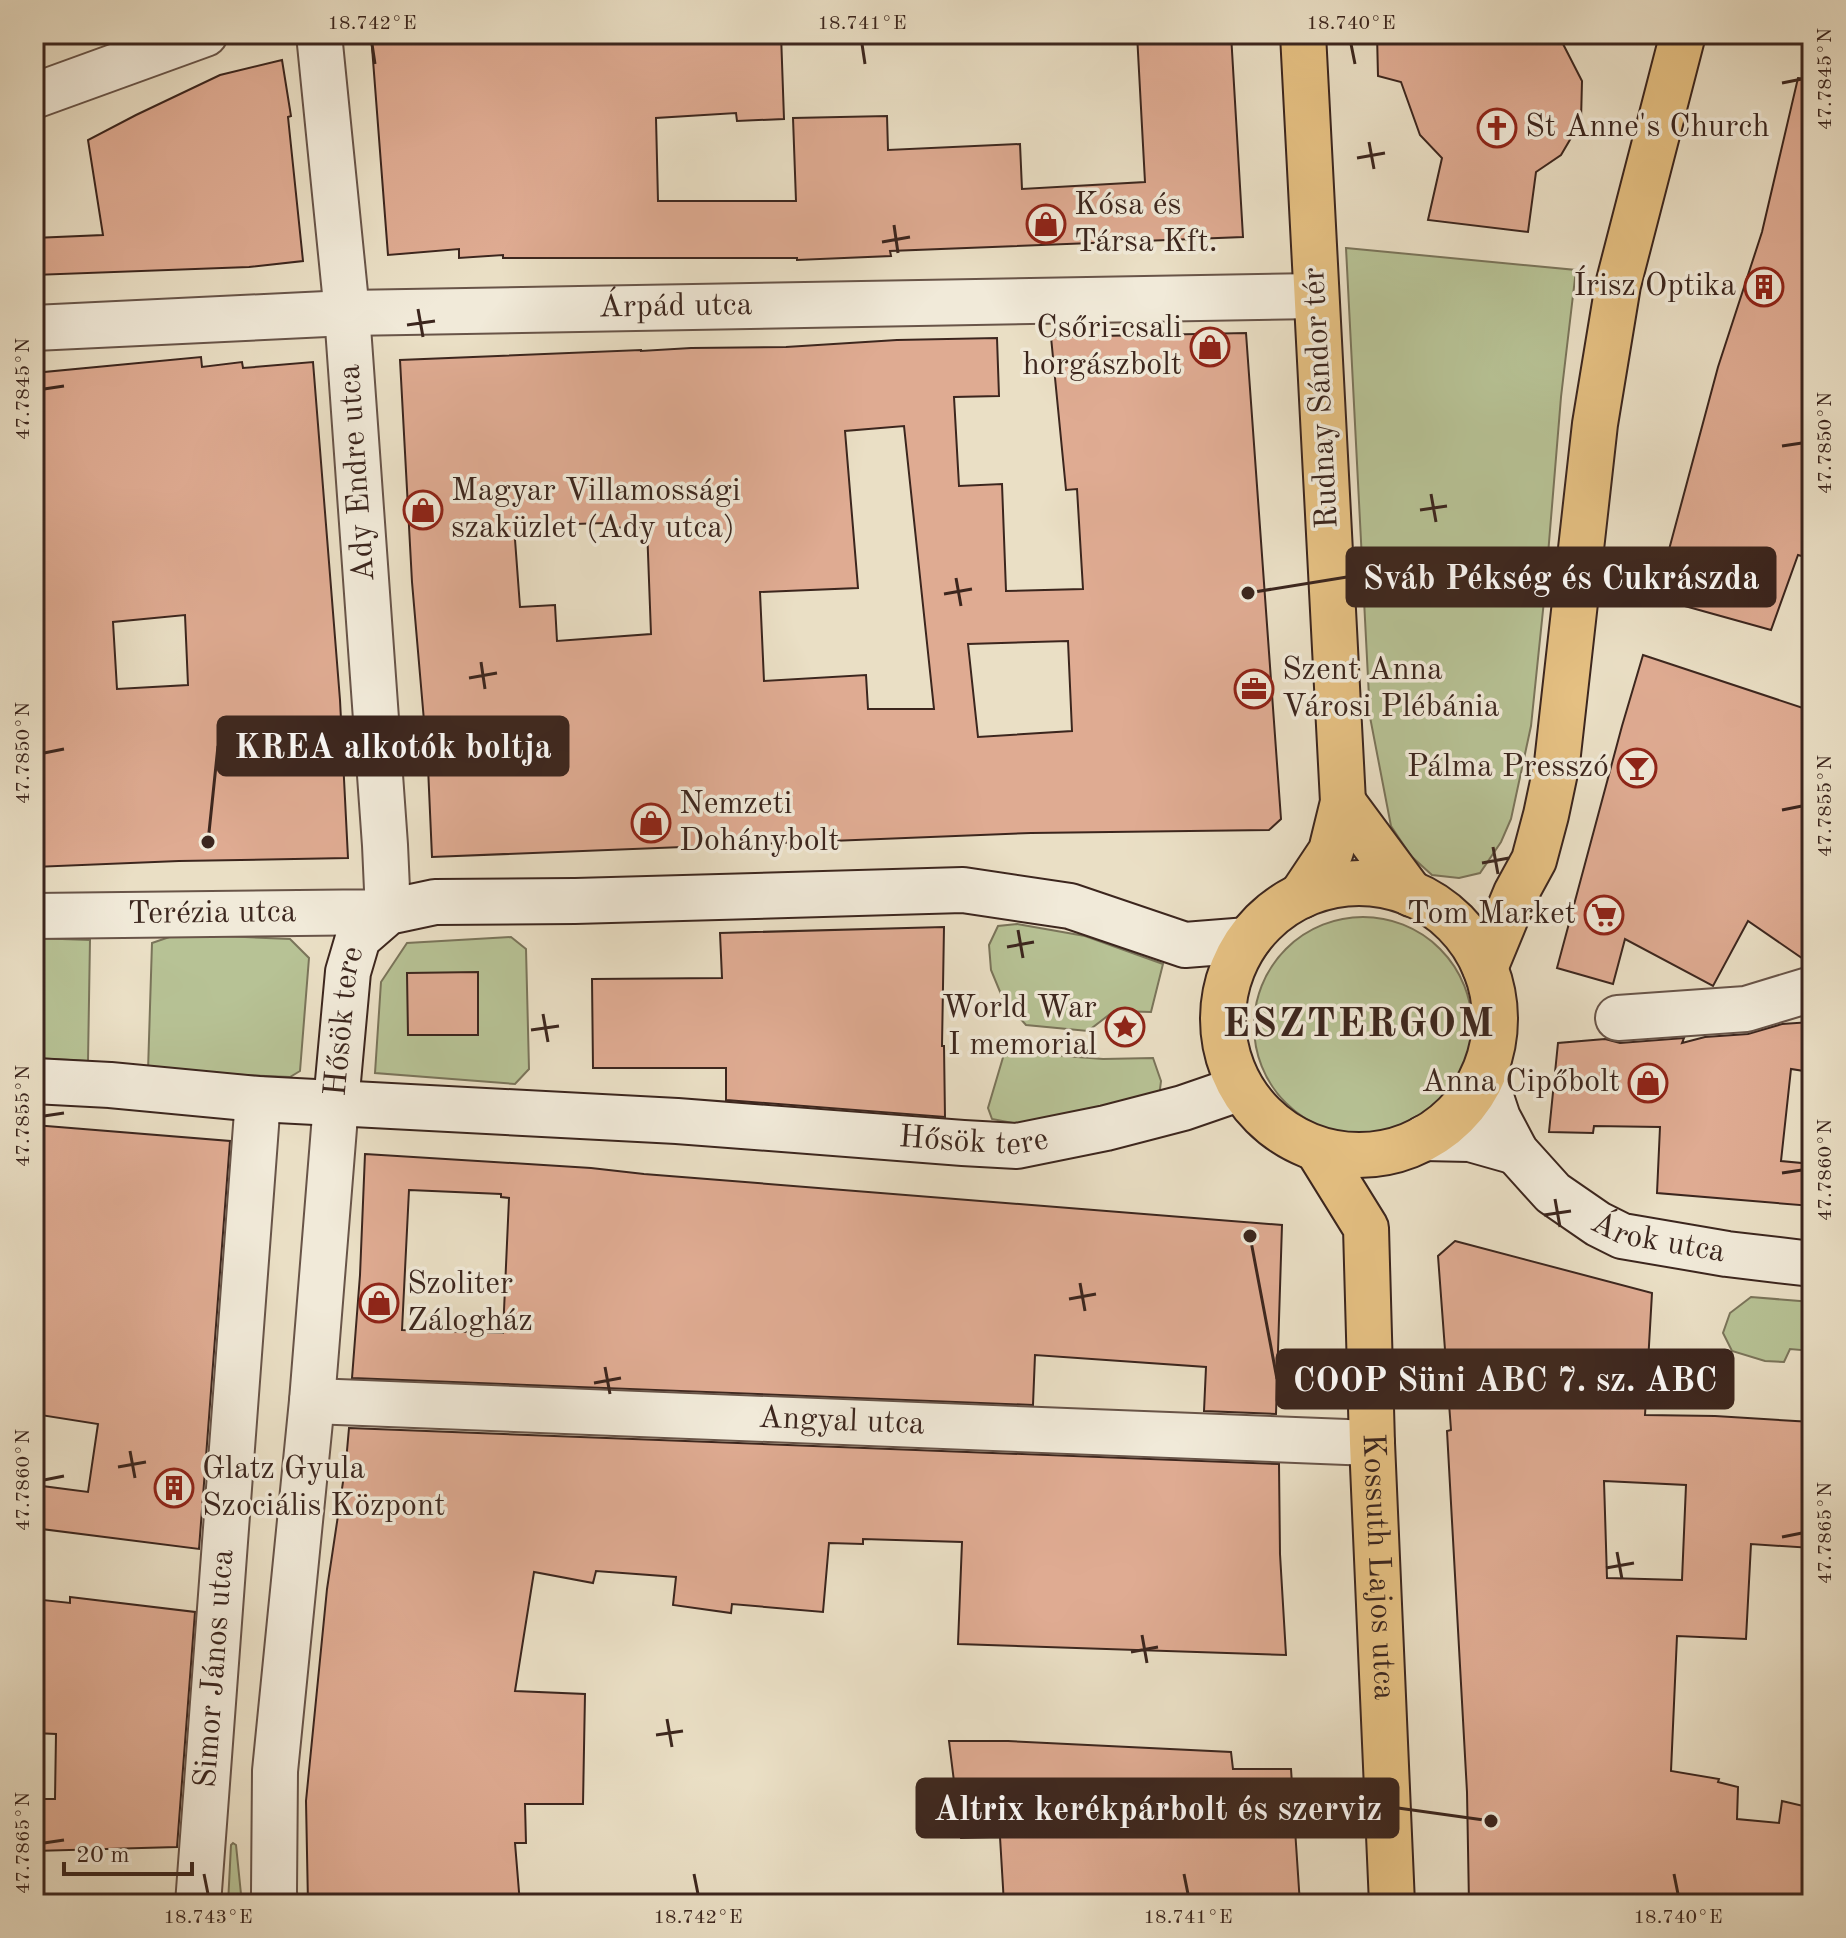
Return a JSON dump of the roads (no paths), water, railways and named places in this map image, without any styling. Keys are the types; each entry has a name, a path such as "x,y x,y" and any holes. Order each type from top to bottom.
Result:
{"main road":[{"name":"Rudnay Sándor tér","path":"1301,896 1331,851 1343,802 1303,34"},
{"path":"1485,968 1516,893 1534,860 1546,815 1557,763 1595,424 1618,285 1683,34"},
{"path":"1343,802 1425,901 1466,935 1485,968 1494,997 1495,1029 1485,1079 1453,1117 1409,1145 1355,1155 1317,1149 1287,1135 1261,1114 1241,1088 1226,1052 1223,1013 1230,975 1248,940 1272,914 1301,896 1337,885 1375,884 1425,901 1479,910 1516,893"},
{"path":"1366,1228 1409,1145"},
{"path":"1317,1149 1366,1228"},
{"name":"Kossuth Lajos utca","path":"1366,1228 1392,1904"}],"street":[{"path":"34,96 205,34"},
{"name":"Ady Endre utca","path":"319,34 347,313 388,912"},
{"name":"Árpád utca","path":"34,328 347,313 1316,296"},
{"name":"Hősök tere","path":"1241,1088 1183,1108 1106,1128 1017,1146 677,1121 336,1103 348,972 358,938 388,912 435,902 963,890 1070,906 1185,945 1248,940"},
{"name":"Terézia utca","path":"34,916 388,912"},
{"path":"1618,1018 1746,1009 1812,989"},
{"name":"Árok utca","path":"1485,1079 1498,1118 1516,1152 1553,1193 1598,1224 1622,1236 1727,1254 1812,1264"},
{"path":"34,1081 336,1103 312,1401 275,1771 275,1904"},
{"name":"Simor János utca","path":"198,1904 258,1099"},
{"path":"1409,1145 1470,1139 1516,1152"},
{"name":"Angyal utca","path":"312,1401 1372,1443"}],"place":[{"name":"St Anne's Church","path":"1497,128"},
{"name":"Kósa és Társa Kft.","path":"1046,224"},
{"name":"Írisz Optika","path":"1764,287"},
{"name":"Csőri-csali horgászbolt","path":"1210,347"},
{"name":"Magyar Villamossági szaküzlet (Ady utca)","path":"423,510"},
{"name":"Sváb Pékség és Cukrászda","path":"1248,593"},
{"name":"Szent Anna Városi Plébánia","path":"1254,689"},
{"name":"Pálma Presszó","path":"1637,768"},
{"name":"Nemzeti Dohánybolt","path":"651,823"},
{"name":"KREA alkotók boltja","path":"208,842"},
{"name":"Tom Market","path":"1604,915"},
{"name":"World War I memorial","path":"1125,1027"},
{"name":"Anna Cipőbolt","path":"1648,1083"},
{"name":"COOP Süni ABC 7. sz. ABC","path":"1250,1236"},
{"name":"Szoliter Zálogház","path":"379,1303"},
{"name":"Glatz Gyula Szociális Központ","path":"174,1488"},
{"name":"Altrix kerékpárbolt és szerviz","path":"1491,1821"}],"district":[{"name":"ESZTERGOM","path":"1359,1026"}]}
